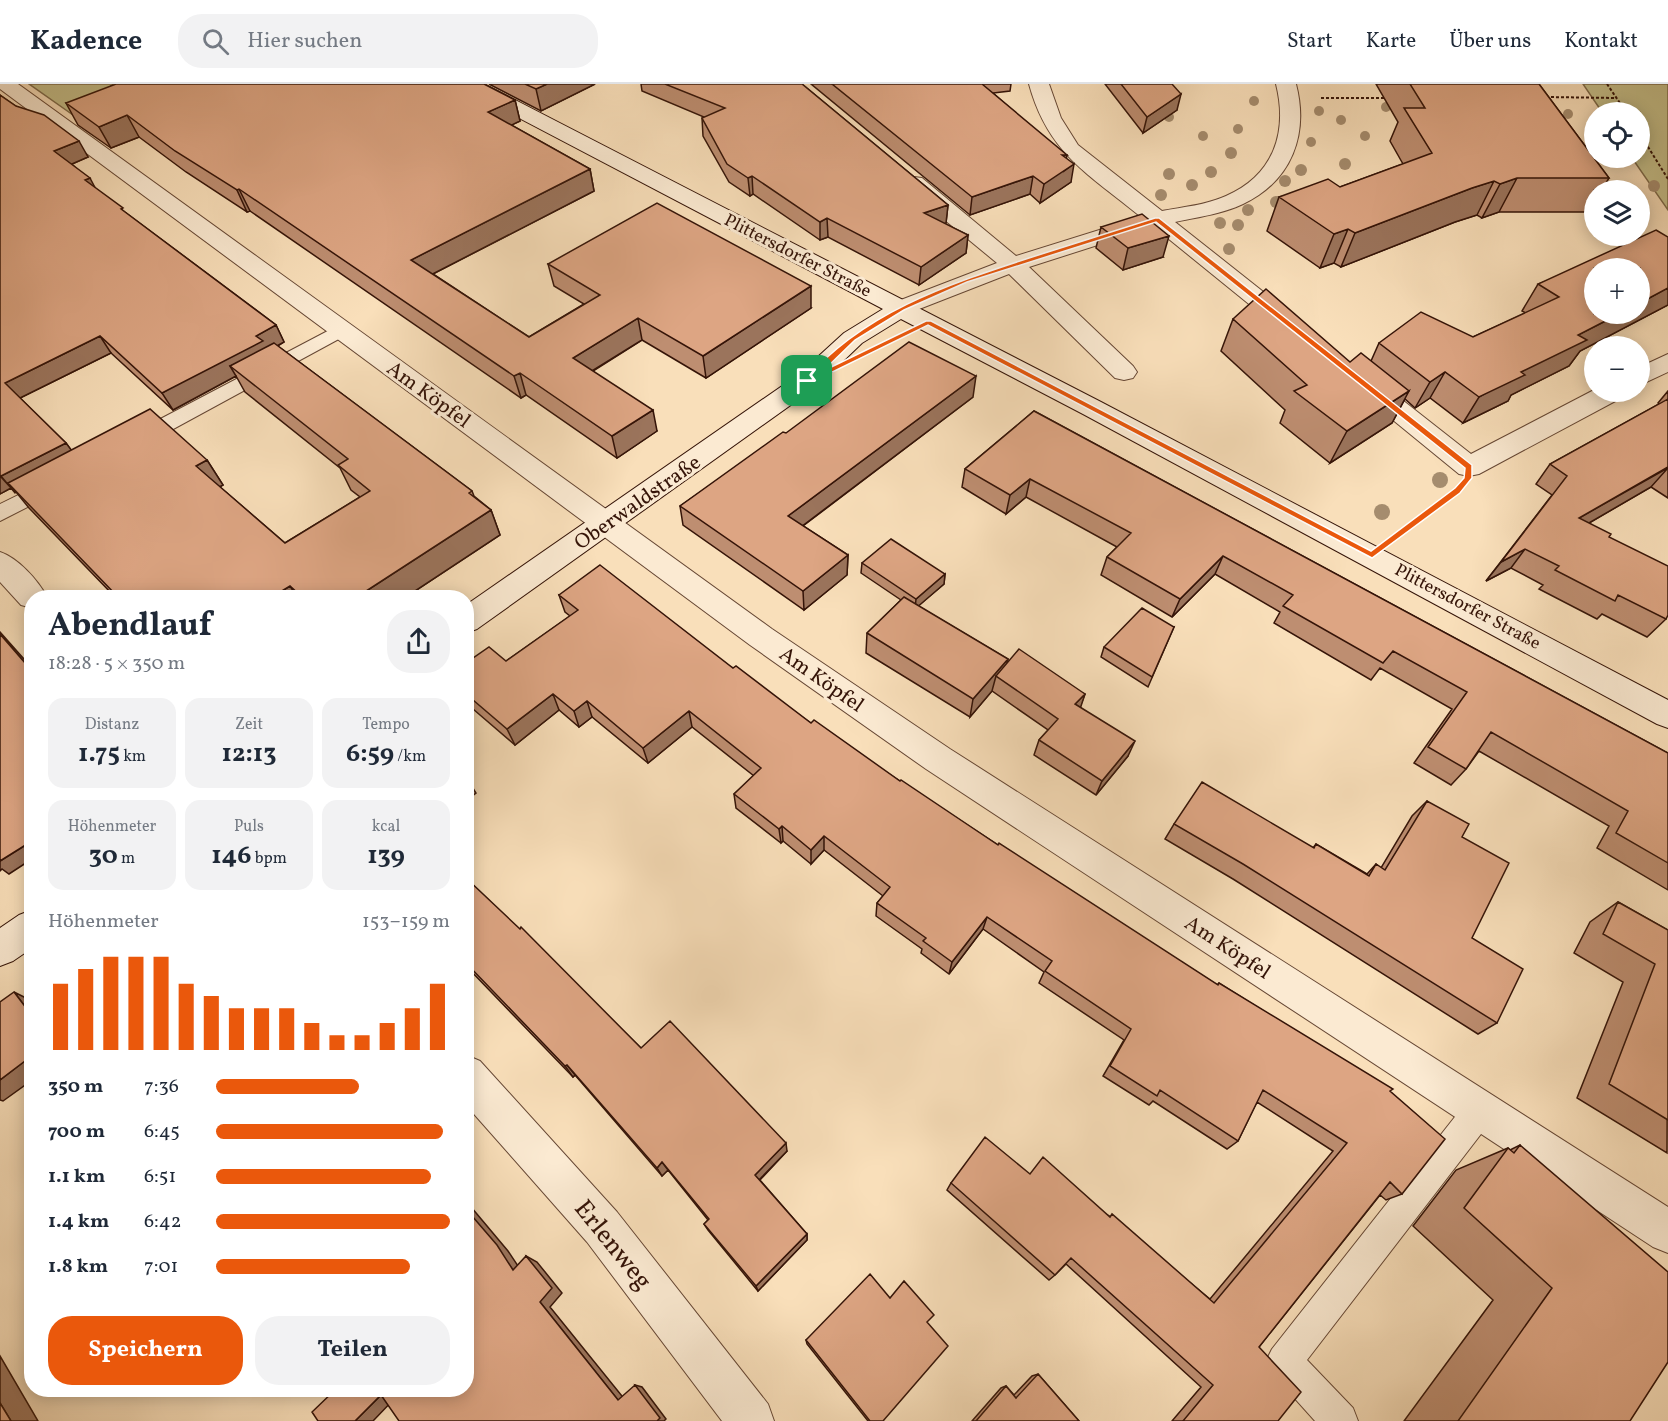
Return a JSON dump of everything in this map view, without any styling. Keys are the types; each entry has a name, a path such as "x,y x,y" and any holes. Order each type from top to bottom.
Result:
{"street":[{"name":"Am Köpfel","path":"6,84 761,637 938,759 1668,1232"},
{"name":"Plittersdorfer Straße","path":"469,84 1372,555 1668,715"},
{"path":"1039,84 1047,115 1057,133 1071,149 1304,336"},
{"name":"Oberwaldstraße","path":"474,615 807,381 853,338 901,308 965,281 1157,219 1228,204 1256,187 1278,164 1289,142 1293,117 1288,91"},
{"path":"895,167 1013,265 1124,372"},
{"name":"Oberwaldstraße","path":"807,381 928,322 970,298 1013,265"},
{"path":"1650,372 1668,362"},
{"path":"1350,372 1469,467 1593,402"},
{"path":"0,563 25,590"},
{"path":"0,949 24,932"},
{"name":"Erlenweg","path":"474,1084 602,1227 752,1421"}],"lane":[{"path":"114,452 341,330"},
{"path":"0,513 72,474"},
{"path":"1340,1421 1284,1361 1480,1110"}],"path":[{"path":"1607,84 1620,102"},
{"path":"1288,91 1395,98"},
{"path":"1535,98 1617,98"},
{"path":"1650,150 1668,179"},
{"path":"1372,555 1458,490 1468,478 1469,467"}],"shaded area":[{"path":"29,84 149,84 73,115"},
{"path":"1583,84 1668,84 1668,210 1650,184 1650,180 1647,180 1639,168 1650,168 1650,102 1595,102"}],"building":[{"path":"116,84 484,84 515,100 488,112 590,169 411,260 529,337 600,295 548,264 657,203 811,286 703,356 638,318 573,358 653,410 612,436 520,373 514,376 239,189 237,190 175,151 127,115 99,127 66,103"},
{"path":"525,84 547,84 536,89"},
{"path":"665,84 802,84 948,205 924,213 968,235 921,267 827,218 820,222 752,176 748,178 727,164 702,118 725,108"},
{"path":"832,84 982,84 1067,155 1062,155 1074,164 1044,184 1033,176 972,197"},
{"path":"1121,84 1172,84 1181,94 1147,117"},
{"path":"1410,84 1539,84 1584,144 1584,168 1602,168 1609,178 1517,178 1500,184 1494,181 1355,233 1348,229 1334,234 1279,197 1328,179 1340,187 1432,153 1404,108 1425,108"},
{"path":"0,95 16,106 44,115 79,141 54,151 90,178 85,180 123,208 121,209 276,325 256,336 263,341 162,393 100,336 5,383 66,443 1,476 0,475"},
{"path":"1142,214 1169,236 1128,248 1101,227"},
{"path":"1656,230 1668,237 1668,288 1650,298 1650,258 1595,258 1621,246 1650,246 1650,233"},
{"path":"1584,263 1584,324 1599,324 1578,335 1584,338 1584,341 1521,372 1525,375 1479,397 1445,372 1430,382 1379,343 1421,312 1473,337 1559,297 1538,284"},
{"path":"1266,289 1350,362 1361,353 1409,391 1347,431 1294,391 1307,385 1233,319"},
{"path":"909,342 976,376 788,516 848,555 803,591 680,506 783,432 786,433"},
{"path":"274,343 472,491 469,493 491,510 368,590 294,590 290,586 283,590 111,590 8,483 150,409 207,460 196,466 285,543 370,491 338,465 348,459 230,366"},
{"path":"1668,399 1668,467 1579,518 1611,534 1609,537 1668,566 1668,615 1666,619 1618,595 1615,601 1555,570 1559,566 1525,549 1501,562 1567,476 1550,464"},
{"path":"1034,411 1668,753 1668,863 1616,833 1628,811 1491,732 1466,769 1428,747 1467,692 1393,651 1383,663 1283,606 1293,595 1223,556 1180,599 1107,557 1131,533 1030,479 1010,495 965,469"},
{"path":"891,539 945,574 916,599 862,563"},
{"path":"600,565 733,668 736,666 811,723 814,720 900,781 1218,985 1219,983 1393,1089 1390,1091 1445,1139 1402,1194 1390,1182 1259,1347 1301,1392 1278,1421 1183,1421 1213,1385 1071,1258 1055,1275 951,1183 985,1137 1030,1174 1043,1157 1110,1217 1112,1214 1214,1303 1347,1143 1263,1090 1238,1141 1160,1090 1157,1096 1110,1066 1131,1029 1045,971 1052,961 987,917 952,962 923,941 926,938 877,903 890,887 824,836 811,850 782,826 779,829 734,794 761,768 689,711 643,748 587,701 574,711 553,694 507,729 474,701 474,657 489,647 506,661 578,610 559,595"},
{"path":"904,597 1008,659 973,699 867,633"},
{"path":"1142,608 1174,627 1152,677 1104,647"},
{"path":"0,634 24,662 24,846 0,861"},
{"path":"1019,649 1085,694 1075,704 1135,741 1102,781 1039,740 1058,719 996,676"},
{"path":"1202,782 1314,848 1316,844 1369,876 1376,864 1385,870 1427,801 1469,824 1462,837 1509,863 1472,938 1523,969 1497,1023 1243,864 1174,824"},
{"path":"474,886 520,929 521,927 641,1048 670,1021 786,1143 755,1175 807,1234 756,1286 704,1224 709,1219 662,1162 657,1168 567,1065 565,1066 474,971"},
{"path":"1618,902 1668,930 1668,1120 1609,1084 1655,964 1603,934"},
{"path":"14,992 24,1005 24,1062 0,1080 0,1002"},
{"path":"1520,1145 1668,1272 1668,1362 1630,1421 1458,1421 1552,1288 1464,1208 1508,1148 1514,1153"},
{"path":"474,1218 497,1245 513,1270 526,1256 552,1288 540,1302 618,1400 635,1385 660,1418 657,1421 399,1421 382,1397 474,1397"},
{"path":"870,1274 890,1298 904,1281 934,1315 927,1322 948,1346 883,1421 870,1421 806,1340"},
{"path":"1038,1374 1079,1421 976,1421 1006,1386 1016,1398"},
{"path":"328,1397 379,1397 355,1421 318,1421 312,1412"},
{"path":"0,1403 11,1421 0,1421"}],"route":[{"path":"1157,219 1469,467 1468,478 1458,490 1372,555 928,322 807,381 853,338 901,308 965,281 1157,219"}]}
